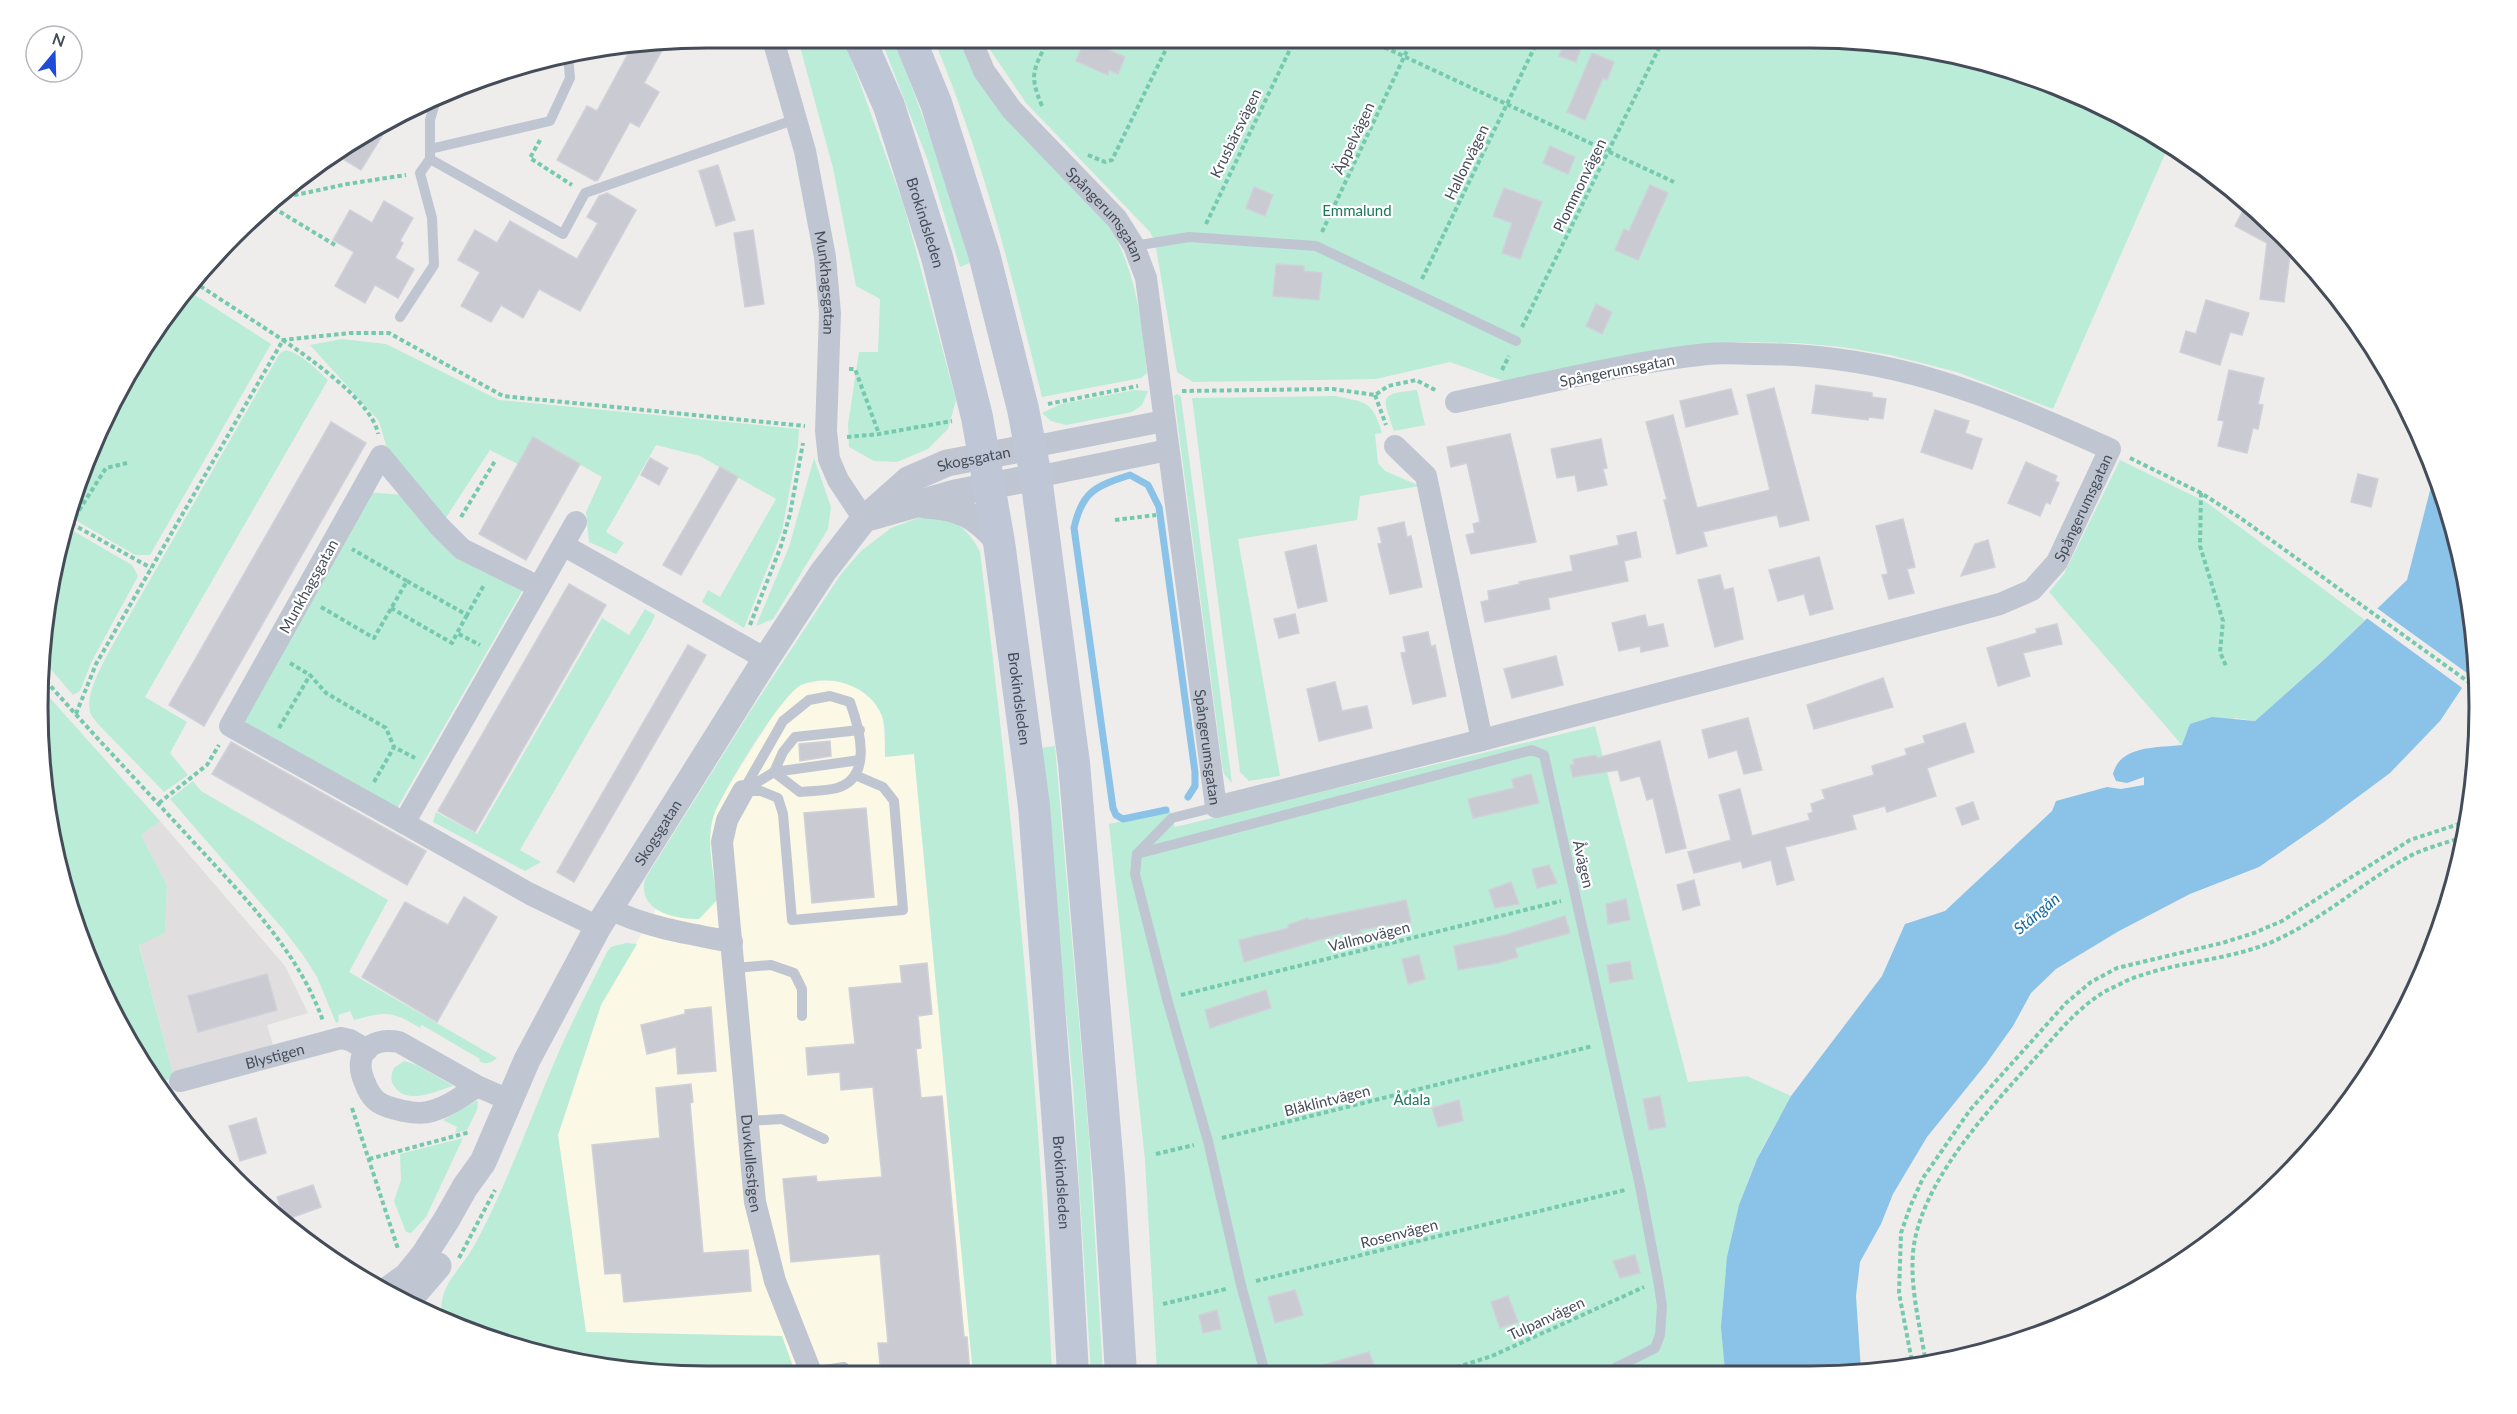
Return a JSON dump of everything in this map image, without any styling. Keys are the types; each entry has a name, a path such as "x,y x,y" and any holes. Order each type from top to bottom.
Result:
{"main road":[{"name":"Brokindsleden","path":"864,48 888,106 937,257 977,417 999,542 1034,806 1063,1191 1073,1366"},
{"path":"913,48 936,103 984,254 1023,409 1036,477 1074,763 1108,1167 1120,1366"}],"street":[{"name":"Munkhagsgatan","path":"775,48 813,185 825,257 830,314 826,431 829,459 838,480 864,519"},
{"name":"Spångerumsgatan","path":"974,48 984,71 1012,110 1117,219 1134,246 1146,278 1216,807 1482,740 2000,604 2032,590 2057,562 2110,449 2022,409 1952,384 1877,364 1798,354 1709,354 1629,366 1456,402"},
{"path":"1031,447 1164,421"},
{"path":"1395,446 1426,476 1482,740"},
{"name":"Skogsgatan","path":"409,1287 429,1247 465,1186 483,1162 549,1015 604,918 766,659 824,572 864,519 908,480 947,463 984,454 1031,447"},
{"path":"1036,477 1168,450"},
{"name":"Munkhagsgatan","path":"230,726 381,456"},
{"path":"381,456 462,549 539,587"},
{"name":"Skogsgatan","path":"864,519 955,493 1036,477"},
{"path":"918,504 950,506 966,513 986,527 999,542"},
{"path":"404,823 576,522"},
{"path":"563,545 766,659"},
{"path":"230,726 530,894 604,918 626,917 652,926 732,942"},
{"name":"Duvkullestigen","path":"743,791 727,820 722,842 755,1202 775,1281 809,1366"},
{"name":"Blystigen","path":"180,1081 341,1038 350,1040 367,1050"},
{"path":"477,1086 451,1103 431,1111 412,1113 390,1108 374,1099 359,1069 362,1056 367,1050 380,1042 399,1042 477,1086 509,1100"}],"lane":[{"path":"430,154 550,121 570,78 569,63"},
{"path":"400,317 434,264 432,219 420,173 430,154 430,120 434,108"},
{"path":"430,154 562,234 585,193 796,119"},
{"path":"1134,246 1189,237 1316,246 1516,341"},
{"path":"743,791 783,721 809,700 830,696 850,702 860,730 861,760 855,775 838,788 800,792 774,772"},
{"path":"774,772 783,752 795,737 860,730"},
{"name":"Åvägen","path":"1137,854 1532,750 1544,755 1640,1186 1658,1280 1661,1316 1660,1335 1655,1348 1622,1366"},
{"path":"743,791 774,772 861,760"},
{"path":"743,791 761,791 778,798 783,814 792,920 903,910 894,801 882,787 855,775"},
{"path":"1216,807 1172,818 1137,854 1135,874 1167,999 1208,1141 1241,1285 1263,1366"},
{"path":"734,968 771,965 794,973 801,989 802,1016"},
{"path":"748,1121 782,1119 824,1139"}],"path":[{"path":"1044,48 1035,66 1032,80 1041,105 1048,114"},
{"path":"1080,147 1088,155 1105,162 1112,160 1167,48"},
{"name":"Krusbärsvägen","path":"1204,237 1206,220 1291,48"},
{"path":"1385,48 1674,182"},
{"name":"Äppelvägen","path":"1316,246 1408,48"},
{"name":"Hallonvägen","path":"1415,294 1534,48"},
{"name":"Plommonvägen","path":"1516,341 1659,48"},
{"path":"550,121 530,158 585,193"},
{"path":"292,196 347,184 420,173"},
{"path":"275,209 335,245"},
{"path":"200,286 321,366 361,405 377,430 381,456"},
{"path":"283,340 350,333 389,333 503,396 806,426 787,525 742,645"},
{"path":"76,714 96,664 283,340"},
{"path":"848,369 855,369 879,434"},
{"path":"1023,409 1159,382 1185,392 1333,389 1375,395 1388,386 1416,380 1456,402"},
{"path":"1375,395 1395,446"},
{"path":"826,431 848,437 977,417"},
{"path":"2110,449 2201,493 2239,517 2468,682"},
{"path":"449,536 495,461"},
{"path":"77,513 106,468 128,463"},
{"path":"2201,493 2200,546 2223,621 2220,652 2226,666"},
{"path":"1115,520 1150,516"},
{"path":"74,524 151,568"},
{"path":"335,539 466,615"},
{"path":"391,608 452,643 494,566"},
{"path":"303,596 374,638 407,581"},
{"path":"457,633 500,656"},
{"path":"271,652 310,675 326,693 386,728 394,747 434,769"},
{"path":"268,747 310,675"},
{"path":"49,683 239,892 290,955 305,978 329,1040"},
{"path":"159,804 207,765 230,726"},
{"path":"363,801 394,747"},
{"path":"1911,1358 1899,1293 1901,1233 1910,1207 1923,1178 1970,1110 2066,1003 2091,982 2117,968 2222,943 2282,921 2410,840 2458,824"},
{"path":"1925,1355 1912,1266 1923,1213 1962,1143 1986,1112 2072,1017 2098,996 2128,980 2164,969 2241,953 2273,941 2305,926 2409,857 2455,840"},
{"name":"Vallmovägen","path":"1167,999 1576,897"},
{"name":"Blåklintvägen","path":"1156,1154 1608,1043"},
{"path":"351,1105 409,1287"},
{"path":"369,1159 470,1133"},
{"name":"Rosenvägen","path":"1163,1304 1640,1186"},
{"name":"Tulpanvägen","path":"1461,1366 1492,1356 1658,1280"}],"shaded area":[{"path":"819,681 839,681 859,688 873,700 883,717 885,757 914,754 972,1366 793,1366 782,1336 586,1332 558,1135 601,1005 656,909 685,919 699,919 712,819 718,803 783,700 800,685"},
{"path":"160,821 285,966 308,1013 267,1025 274,1048 174,1078 139,944 165,933 167,885 141,835"}],"green space":[{"path":"800,48 847,48 904,206 956,400 948,429 928,449 897,462 874,461 849,447 848,424 859,352 878,352 880,299 856,286 833,168"},
{"path":"884,48 896,48 935,152 970,263 960,267 928,161"},
{"path":"937,48 963,48 1110,226 1126,262 1136,297 1147,373 1141,378 1042,397 1008,262 982,173"},
{"name":"Emmalund","path":"990,48 1853,49 1939,61 1981,70 2022,83 2101,116 2166,152 2053,409 1957,372 1890,355 1842,347 1796,343 1742,342 1692,345 1506,382 1450,362 1376,379 1193,382 1177,372 1155,242 1150,232 1026,103"},
{"path":"194,294 271,344 150,555 135,555 75,520 98,455 136,377"},
{"path":"342,339 386,344 499,400 799,429 798,446 782,531 744,628 702,602 708,590 720,597 776,499 700,456 656,445 606,532 624,543 616,554 589,542 586,512 602,477 533,438 518,464 490,450 445,519 388,452 379,421 310,345"},
{"path":"286,350 303,359 328,380 145,697 187,722 170,753 188,775 164,792 92,717 90,696 112,646 280,353"},
{"path":"1134,390 1148,391 1142,405 1132,412 1066,425 1051,421 1042,413 1061,404"},
{"path":"1417,390 1425,425 1394,431 1387,411 1386,399 1395,393"},
{"path":"1177,394 1181,397 1232,783 1224,774 1222,764 1174,396"},
{"path":"1335,396 1361,402 1371,409 1382,433 1375,434 1378,463 1385,471 1420,486 1360,496 1357,520 1238,539 1280,776 1249,781 1240,772 1192,398"},
{"path":"814,458 831,507 828,529 773,619 756,626 789,547"},
{"path":"2120,460 2206,502 2365,620 2255,721 2235,718 2182,745 2049,592 2064,574"},
{"path":"368,492 402,495 525,586 395,812 237,724"},
{"path":"923,516 942,518 964,530 980,552 1004,757 1024,962 1033,1065 1052,1366 972,1366 914,754 885,757 884,725 877,706 859,690 836,681 812,681 792,692 752,747 713,818 710,848 717,900 699,919 679,917 669,915 652,906 644,890 645,879 753,707 841,574 861,551 891,528"},
{"path":"72,530 132,565 138,576 92,661 80,691 73,695 49,667 61,578"},
{"path":"645,609 655,615 651,624 520,850 541,862 525,871 433,822 436,812 477,834 602,618 629,635"},
{"path":"48,696 160,821 141,835 167,885 165,933 139,945 174,1078 165,1081 136,1036 98,959 83,919 70,878 54,793 49,750"},
{"name":"Ådala","path":"1595,726 1688,1082 1747,1076 1791,1096 1756,1161 1738,1213 1724,1290 1725,1366 1157,1366 1145,1160 1109,824 1170,811 1175,827"},
{"path":"1055,746 1089,1137 1103,1366 1090,1366 1073,1086 1041,748"},
{"path":"193,781 201,791 388,900 349,972 497,1058 488,1063 479,1061 480,1059 422,1025 420,1028 395,1015 381,1014 354,1020 350,1011 338,1015 339,1021 336,1023 317,977 303,955 170,799"},
{"path":"626,943 637,944 601,1005 558,1135 586,1332 782,1336 793,1366 664,1365 621,1360 536,1344 441,1310 446,1288 474,1246 486,1223 508,1176 557,1056 611,947"},
{"path":"404,1061 417,1065 453,1086 414,1096 400,1092 391,1079 394,1068"},
{"path":"478,1100 477,1110 467,1130 455,1133 457,1127 443,1120"},
{"path":"463,1138 426,1217 411,1233 406,1232 394,1201 401,1180 400,1154"}],"water":[{"name":"Stångån","path":"2431,487 2447,536 2456,578 2468,664 2468,678 2440,721 2390,773 2259,867 2190,894 2119,931 2056,969 2031,993 2013,1026 1986,1064 1927,1137 1893,1194 1881,1224 1860,1262 1856,1296 1861,1364 1725,1366 1721,1327 1727,1257 1739,1205 1757,1159 1791,1096 1882,976 1905,924 1945,911 2052,811 2056,801 2107,787 2121,789 2144,785 2144,777 2127,783 2116,781 2113,774 2123,758 2131,753 2151,748 2182,745 2190,724 2212,717 2255,721 2327,657 2407,580"}],"pier":[{"path":"2374,606 2468,674 2468,685 2465,690 2364,616"}],"building":[{"path":"1081,48 1105,48 1125,57 1118,74 1109,70 1108,75 1076,61"},
{"path":"1562,48 1581,48 1576,62 1559,56"},
{"path":"663,49 644,83 659,92 639,127 630,122 598,180 595,181 557,160 587,106 597,111 628,53"},
{"path":"1592,53 1614,62 1607,80 1603,78 1585,120 1567,112"},
{"path":"384,132 361,170 342,158"},
{"path":"1550,146 1575,157 1568,174 1543,163"},
{"path":"718,165 735,220 716,226 699,171"},
{"path":"1650,185 1668,193 1638,260 1615,250 1624,229 1629,231"},
{"path":"1254,187 1273,195 1265,216 1246,208"},
{"path":"1504,188 1542,202 1520,259 1502,253 1512,223 1493,216"},
{"path":"607,193 636,210 580,311 539,289 523,318 501,305 491,322 461,306 480,272 458,260 475,230 497,243 510,221 577,259 598,223 587,217 599,196"},
{"path":"384,201 413,218 400,241 403,243 395,258 414,269 398,298 375,285 365,303 335,286 354,252 333,240 350,210 372,223"},
{"path":"2243,210 2290,256 2284,302 2260,299 2267,243 2235,226"},
{"path":"753,230 764,304 745,307 734,233"},
{"path":"1276,264 1304,266 1304,271 1322,273 1319,300 1273,296"},
{"path":"2206,300 2249,313 2242,335 2230,332 2220,365 2180,352 2186,331 2196,334"},
{"path":"1596,304 1612,312 1602,334 1586,326"},
{"path":"2229,370 2264,378 2258,404 2263,405 2258,429 2253,428 2247,453 2218,446 2224,421 2218,420"},
{"path":"1816,385 1872,393 1872,397 1886,399 1883,419 1869,417 1868,420 1812,413"},
{"path":"1774,388 1809,520 1780,527 1777,515 1703,532 1707,546 1677,554 1664,500 1667,500 1646,422 1673,415 1697,508 1770,490 1747,395"},
{"path":"1731,389 1738,414 1686,427 1680,401"},
{"path":"1935,410 1969,421 1965,433 1982,439 1972,469 1921,452"},
{"path":"331,422 366,443 204,726 169,705"},
{"path":"1510,434 1536,542 1471,554 1466,535 1475,533 1473,524 1480,522 1467,463 1451,467 1447,447"},
{"path":"533,437 580,464 526,560 479,534"},
{"path":"1601,439 1607,468 1603,469 1607,485 1578,491 1575,475 1557,478 1551,449"},
{"path":"650,458 668,468 659,485 641,475"},
{"path":"2026,462 2057,476 2055,481 2059,483 2050,504 2046,502 2040,516 2008,503"},
{"path":"720,467 738,477 681,575 663,565"},
{"path":"2358,474 2378,479 2371,507 2351,502"},
{"path":"1903,519 1915,567 1907,569 1914,593 1889,599 1882,575 1888,574 1876,526"},
{"path":"1404,522 1407,537 1411,536 1422,587 1390,594 1378,544 1382,543 1378,528"},
{"path":"1636,532 1641,557 1624,561 1628,581 1548,598 1550,609 1485,622 1481,602 1489,600 1488,591 1573,571 1570,556 1619,545 1617,536"},
{"path":"1988,540 1995,567 1961,576 1975,544"},
{"path":"1316,545 1327,601 1298,608 1285,552"},
{"path":"1819,557 1833,609 1810,615 1804,594 1778,601 1769,570"},
{"path":"1720,575 1724,590 1733,588 1743,639 1715,647 1698,580"},
{"path":"569,584 606,605 475,832 438,811"},
{"path":"1295,614 1299,633 1279,638 1274,619"},
{"path":"1645,615 1648,627 1663,624 1668,646 1641,652 1640,646 1619,651 1612,623"},
{"path":"2057,624 2062,644 2023,653 2030,676 1998,686 1987,648 2037,633 2036,629"},
{"path":"1428,632 1431,647 1435,645 1446,696 1413,704 1401,653 1406,652 1403,637"},
{"path":"688,645 706,655 574,882 557,872"},
{"path":"1556,656 1563,685 1512,698 1504,669"},
{"path":"1883,678 1893,707 1814,729 1807,705"},
{"path":"1335,682 1342,711 1367,706 1372,728 1319,741 1307,689"},
{"path":"1748,718 1762,770 1744,774 1737,750 1709,758 1702,730"},
{"path":"1965,723 1974,752 1927,768 1936,796 1887,812 1885,806 1852,815 1856,829 1785,847 1794,880 1777,885 1771,860 1743,868 1741,861 1694,873 1688,852 1731,840 1719,795 1740,789 1752,836 1810,820 1808,814 1813,812 1811,804 1825,799 1822,790 1874,775 1872,766 1907,755 1905,749 1925,743 1923,736"},
{"path":"830,741 831,756 800,761 799,744"},
{"path":"1660,741 1686,848 1666,853 1653,798 1647,800 1640,776 1621,781 1618,770 1573,777 1570,765 1574,764 1573,759 1596,755 1597,758"},
{"path":"231,742 426,851 407,885 212,774"},
{"path":"1531,774 1539,803 1473,818 1468,799 1514,788 1512,779"},
{"path":"1973,802 1979,819 1962,825 1956,808"},
{"path":"866,808 874,897 812,903 804,813"},
{"path":"1549,865 1557,883 1537,888 1532,869"},
{"path":"1694,880 1700,905 1683,910 1677,885"},
{"path":"1511,882 1519,904 1495,908 1489,890"},
{"path":"464,897 497,917 437,1022 362,977 405,902 448,925"},
{"path":"1626,899 1630,920 1608,924 1606,904"},
{"path":"1406,900 1411,922 1360,930 1361,933 1344,937 1343,933 1244,962 1239,940 1289,928 1288,925 1308,918 1309,920"},
{"path":"1565,916 1570,933 1515,948 1518,957 1458,970 1454,946 1505,935"},
{"path":"1419,955 1425,979 1408,984 1402,959"},
{"path":"1630,961 1633,979 1610,983 1607,965"},
{"path":"927,963 932,1014 918,1016 921,1048 916,1049 921,1098 942,1096 964,1337 967,1337 969,1366 880,1366 878,1343 888,1343 880,1254 791,1262 783,1179 816,1176 817,1182 882,1177 873,1087 841,1090 840,1072 808,1075 806,1048 855,1044 849,988 902,983 900,966"},
{"path":"267,974 277,1010 198,1032 188,996"},
{"path":"1266,990 1271,1008 1210,1028 1205,1010"},
{"path":"711,1007 716,1071 678,1074 676,1047 647,1054 641,1025 685,1014 685,1010"},
{"path":"691,1084 693,1102 690,1103 703,1253 748,1250 751,1291 624,1302 621,1273 605,1274 592,1145 660,1138 656,1088"},
{"path":"1660,1096 1666,1127 1649,1130 1643,1099"},
{"path":"1459,1100 1463,1121 1438,1127 1432,1108"},
{"path":"256,1118 266,1153 240,1161 229,1126"},
{"path":"313,1185 321,1207 291,1218 281,1210 277,1197"},
{"path":"1635,1255 1640,1273 1620,1278 1613,1261"},
{"path":"1295,1290 1303,1315 1275,1323 1268,1297"},
{"path":"1508,1296 1518,1322 1500,1328 1491,1302"},
{"path":"1217,1310 1221,1329 1203,1333 1199,1315"},
{"path":"1369,1352 1374,1366 1319,1366"}],"waterway":[{"path":"1166,810 1123,819 1116,815 1113,808 1074,528 1081,506 1092,492 1130,475 1148,485 1159,507 1195,772 1195,786 1188,797"}]}
